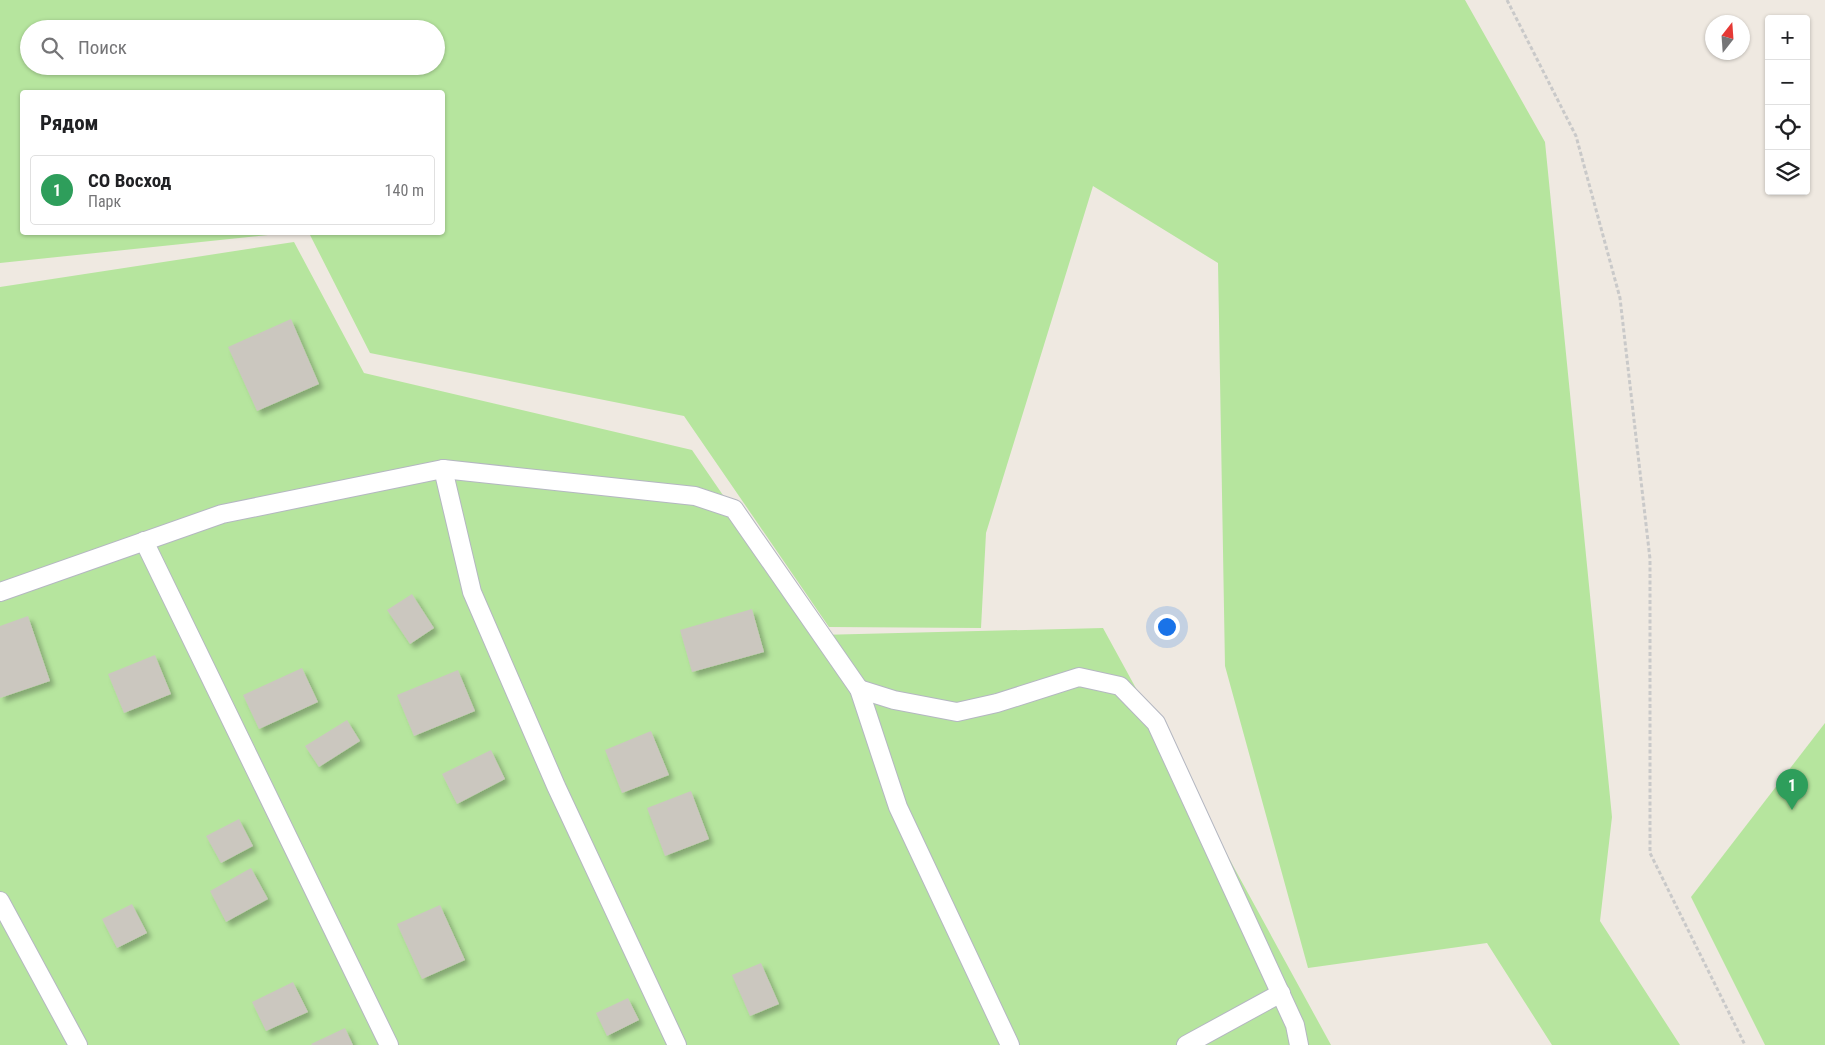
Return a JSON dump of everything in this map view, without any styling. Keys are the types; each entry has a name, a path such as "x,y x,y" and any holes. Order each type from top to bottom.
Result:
{"lane":[{"path":"443,469 472,592 556,786 677,1045"},
{"path":"0,592 222,514 443,469 695,496 734,509 859,689 898,807 1010,1045"},
{"path":"144,541 389,1045"},
{"path":"859,689 894,700 957,712 997,703 1079,677 1120,686 1156,723 1281,993 1295,1025 1299,1045"},
{"path":"0,901 78,1045"},
{"path":"1186,1045 1281,993"}],"path":[{"path":"1507,0 1576,136 1620,298 1650,559 1650,853 1745,1045"}],"green space":[{"path":"0,0 1465,0 1545,142 1612,817 1600,921 1680,1045 1552,1045 1487,943 1308,968 1225,666 1218,263 1093,186 986,533 981,628 829,627 684,416 370,353 310,235 445,235 445,90 20,90 20,235 268,235 0,263"},
{"path":"294,242 364,373 692,450 819,635 1103,628 1331,1045 0,1045 0,287"},
{"path":"1825,723 1825,1045 1765,1045 1691,897"}],"building":[{"path":"291,319 319,384 257,411 228,347"},
{"path":"412,594 434,628 410,644 387,610"},
{"path":"752,609 764,652 692,672 680,630"},
{"path":"28,616 50,681 0,698 0,626"},
{"path":"155,655 171,694 124,713 108,674"},
{"path":"302,668 318,702 259,729 243,695"},
{"path":"458,670 475,711 414,736 397,695"},
{"path":"347,720 360,741 319,767 305,746"},
{"path":"651,731 669,775 622,793 605,750"},
{"path":"491,750 505,779 457,804 442,774"},
{"path":"691,791 709,839 665,856 647,808"},
{"path":"239,819 253,846 221,863 206,836"},
{"path":"251,868 268,899 226,922 210,891"},
{"path":"132,904 147,933 117,948 102,919"},
{"path":"440,905 465,960 422,979 397,924"},
{"path":"761,963 779,1004 750,1016 732,975"},
{"path":"293,982 308,1012 266,1031 252,1002"},
{"path":"628,998 639,1020 607,1036 596,1013"},
{"path":"345,1028 353,1045 311,1044"}],"place":[{"name":"СО Восход","path":"1792,810"}]}
